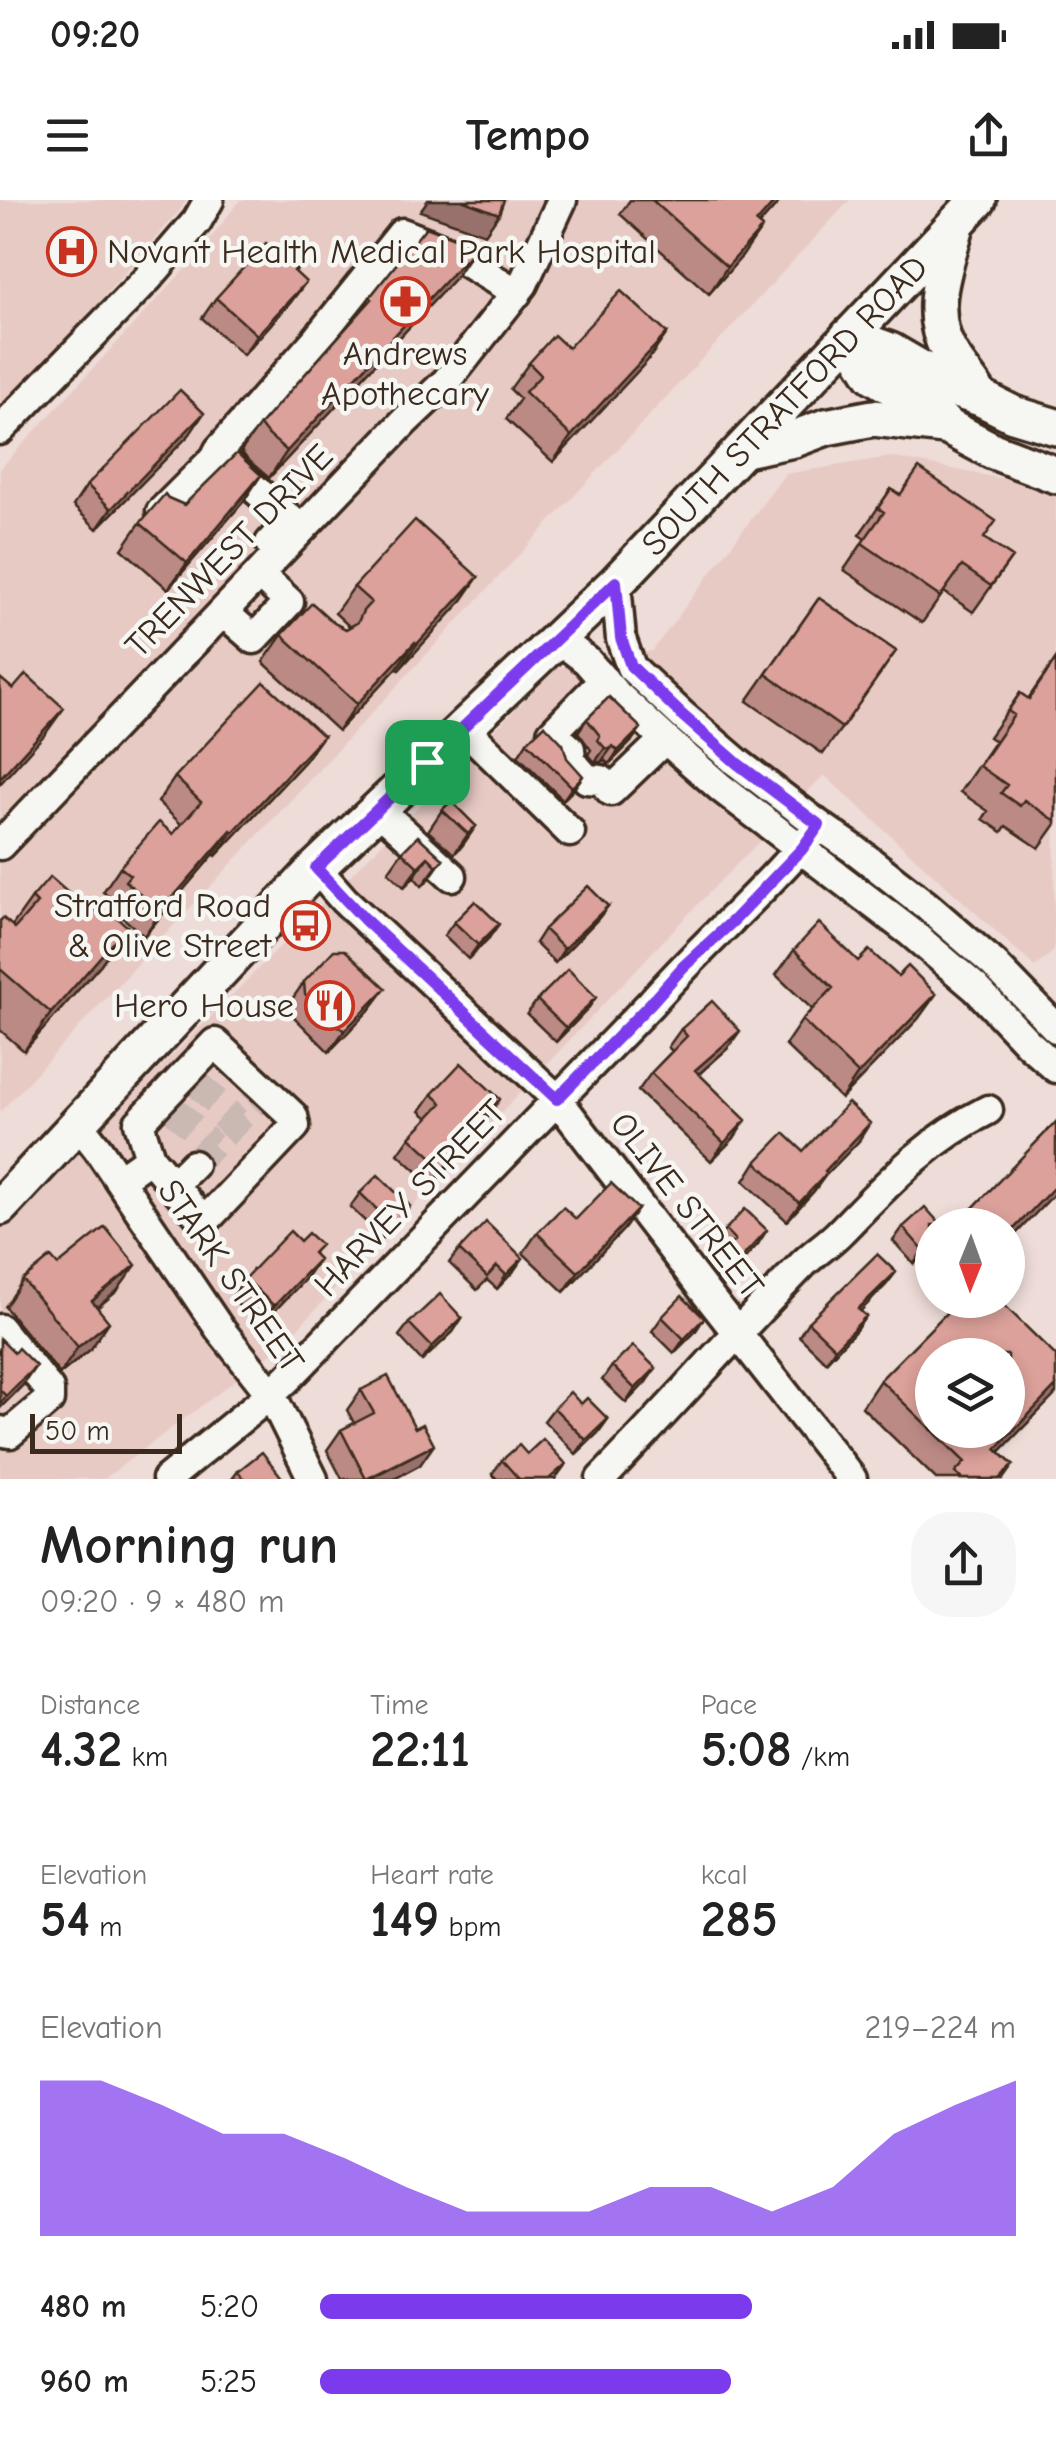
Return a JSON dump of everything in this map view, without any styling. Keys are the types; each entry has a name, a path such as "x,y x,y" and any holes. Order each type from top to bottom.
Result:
{"main road":[{"name":"SOUTH STRATFORD ROAD","path":"0,1207 316,868 616,582 967,211"},
{"path":"967,211 936,302 949,352 980,398"},
{"path":"849,336 890,351 959,391 1013,414 1056,426"},
{"path":"849,336 874,375 933,412 946,426 993,451 1056,475"},
{"path":"744,449 873,418 946,426"}],"street":[{"path":"0,430 148,278 209,200"},
{"name":"TRENWEST DRIVE","path":"0,845 223,612 248,575 296,525 446,382 517,292 562,200"},
{"path":"161,512 214,458 316,340 402,233 446,250 517,292"},
{"path":"220,450 234,471 296,525"},
{"path":"248,575 289,602 314,625"},
{"path":"616,582 621,638 631,666 724,752 927,906 1054,1021 1028,1043"},
{"path":"223,612 254,639 289,602"},
{"path":"556,637 586,661 664,740 936,954 1055,1065"},
{"path":"604,680 552,733 589,762 611,790 664,740"},
{"path":"463,727 570,832"},
{"path":"378,809 452,876"},
{"name":"HARVEY STREET","path":"167,1479 271,1394 683,967 734,920 802,849 819,825"},
{"name":"OLIVE STREET","path":"316,868 364,919 557,1099 852,1479"},
{"path":"172,1021 196,1069"},
{"path":"214,1043 261,1096 293,1116 295,1126 204,1222 183,1175 150,1158 138,1123 160,1107 196,1069 214,1043"},
{"path":"113,1084 160,1107"},
{"path":"602,1479 805,1262 872,1197 919,1153 988,1110"},
{"name":"STARK STREET","path":"77,1122 219,1328 271,1394 313,1479"},
{"path":"119,1180 150,1158"},
{"path":"0,1329 49,1389 49,1400 10,1433 0,1430"}],"shaded area":[{"name":"Novant Health Medical Park Hospital","path":"0,200 186,200 0,415"},
{"path":"240,200 850,200 0,1112 0,469 196,257"},
{"path":"890,457 1010,480 1056,496 1054,951 1035,967 824,775 281,1346 104,1479 0,1479 0,1229 556,668 652,651 785,474"}],"building":[{"path":"462,200 504,200 499,214"},
{"path":"652,200 776,200 756,223 762,228 727,267"},
{"path":"426,227 457,239 473,251 287,451 260,425 372,299"},
{"path":"286,240 305,258 294,271 306,282 257,335 216,298 266,243 275,252"},
{"path":"621,291 667,333 571,436 525,392 541,375 529,363 554,335 568,348"},
{"path":"180,390 204,413 111,509 87,485"},
{"path":"237,453 261,475 187,563 140,523 165,494 184,505"},
{"path":"919,468 996,521 984,538 1012,557 991,586 962,566 940,597 862,543 884,512 878,508 891,489 900,495"},
{"path":"415,520 478,577 357,704 282,635 312,603 346,629 358,622 371,602 354,587"},
{"path":"819,598 896,651 842,728 766,674"},
{"path":"1056,659 1056,821 1024,800 1020,806 1001,793 1007,785 979,766 1014,715 1008,711 1020,693 1029,699"},
{"path":"26,674 64,708 0,778 0,678 13,689"},
{"path":"264,682 323,736 231,830 161,911 125,881 130,875 120,867 159,822 173,834 201,802 175,777"},
{"path":"609,697 641,728 618,751 613,746 605,748 587,719"},
{"path":"545,725 563,744 567,758 583,776 572,787 527,742"},
{"path":"451,801 476,826 468,834 442,810"},
{"path":"418,836 443,859 437,866 428,857 418,867 402,852"},
{"path":"50,877 92,914 101,903 127,926 51,1013 0,969 0,921 3,918 15,928 37,903 32,898"},
{"path":"588,886 608,906 564,949 544,929"},
{"path":"475,901 499,924 478,945 454,922"},
{"path":"819,923 858,961 869,950 898,976 908,966 936,994 858,1074 802,1020 833,988 794,950"},
{"path":"334,950 345,950 386,988 344,1031 305,994 304,982"},
{"path":"568,969 596,997 566,1028 537,1000"},
{"path":"712,1001 740,1031 695,1070 746,1120 724,1143 651,1073 687,1036 681,1029"},
{"path":"461,1063 500,1099 464,1138 468,1142 444,1168 410,1137 442,1103 432,1094"},
{"path":"848,1103 870,1123 799,1203 756,1162 784,1133 803,1151"},
{"path":"1056,1122 1056,1185 1025,1217 1025,1208 973,1208"},
{"path":"378,1175 410,1206 392,1224 360,1193"},
{"path":"611,1183 638,1209 578,1272 537,1233 563,1207 576,1219"},
{"path":"745,1209 767,1230 741,1258 729,1246 735,1240 725,1230"},
{"path":"915,1216 915,1241 903,1227"},
{"path":"486,1222 523,1258 506,1275 497,1266 487,1277 459,1250"},
{"path":"105,1227 136,1265 92,1301 109,1322 78,1347 23,1280 51,1257 58,1265"},
{"path":"290,1231 300,1241 308,1233 321,1245 313,1253 319,1259 274,1306 245,1278"},
{"path":"877,1254 896,1272 858,1309 866,1316 835,1348 808,1322"},
{"path":"440,1294 462,1318 432,1347 409,1323"},
{"path":"682,1296 704,1318 684,1339 662,1317"},
{"path":"941,1318 1017,1318 1056,1356 1056,1386 1025,1419 1025,1338 921,1338"},
{"path":"0,1339 14,1353 18,1348 36,1366 6,1396 0,1390"},
{"path":"915,1345 915,1414 880,1380"},
{"path":"633,1346 656,1368 635,1389 612,1366"},
{"path":"388,1376 415,1428 423,1424 434,1445 366,1479 341,1430 374,1413 361,1390"},
{"path":"570,1392 581,1404 587,1398 608,1419 586,1440 554,1408"},
{"path":"543,1439 566,1464 549,1479 519,1479 502,1460 519,1445 527,1454"},
{"path":"950,1448 997,1448 1013,1465 999,1479 962,1479 955,1473 965,1462"},
{"path":"262,1452 283,1479 244,1479 238,1471"}],"tunnel":[{"path":"587,754 598,765"},
{"path":"196,1082 236,1121"},
{"path":"193,1165 256,1101"},
{"path":"172,1108 212,1146"}],"place":[{"name":"Novant Health Medical Park Hospital","path":"72,251"},
{"name":"Andrews Apothecary","path":"405,301"},
{"name":"Stratford Road & Olive Street","path":"306,925"},
{"name":"Hero House","path":"329,1005"}],"route":[{"path":"616,582 621,638 631,666 738,764 819,825 802,849 557,1099 344,900 316,868 427,762 616,582"}]}
